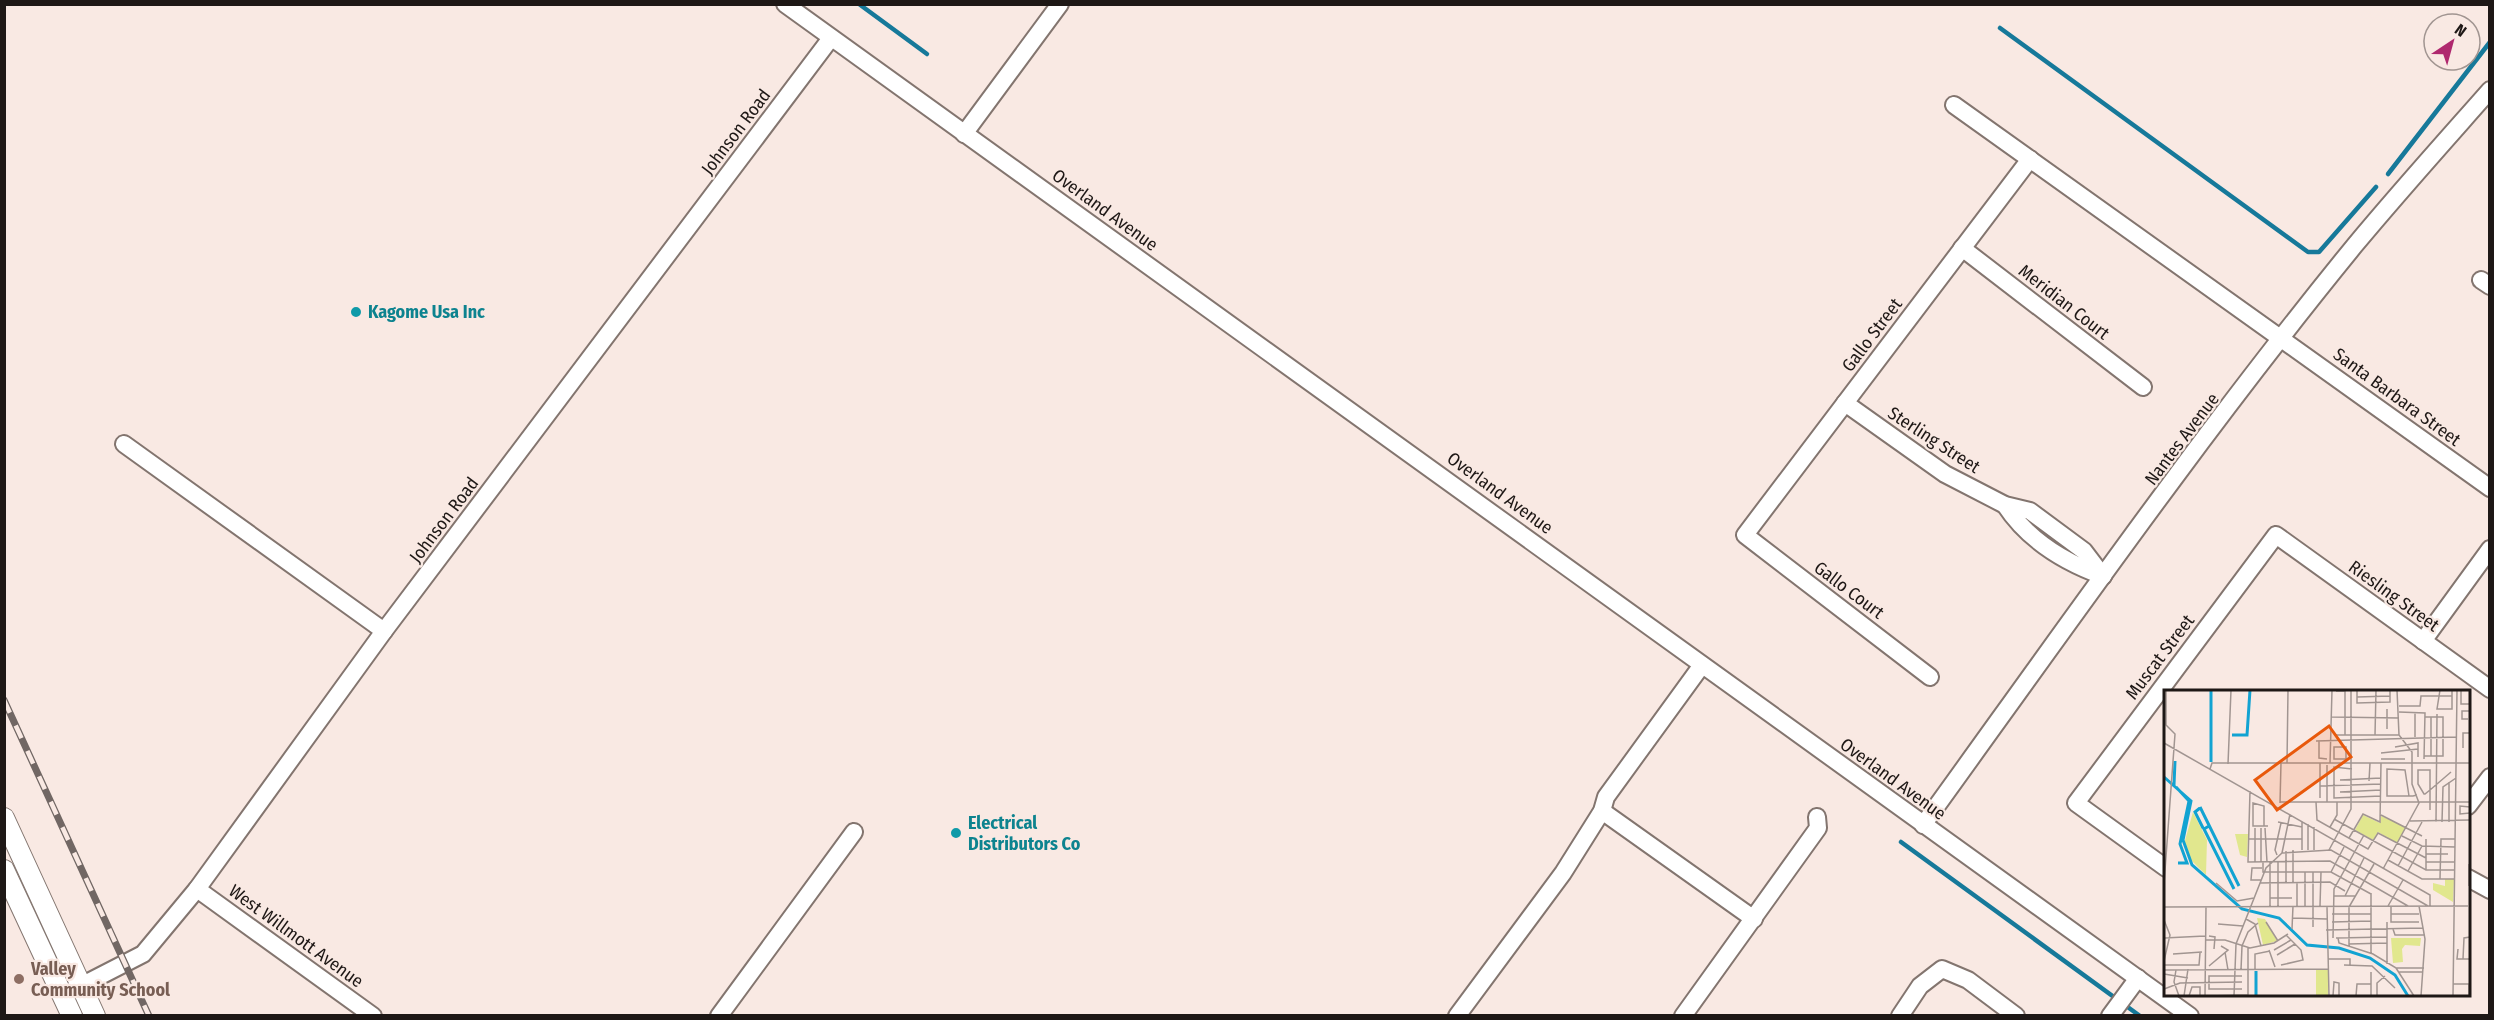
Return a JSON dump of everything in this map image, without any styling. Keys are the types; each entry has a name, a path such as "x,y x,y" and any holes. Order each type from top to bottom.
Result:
{"street":[{"name":"Overland Avenue","path":"785,4 2190,1016"},
{"path":"964,134 1060,4"},
{"name":"Johnson Road","path":"62,995 143,954 197,889 384,631 831,38"},
{"name":"Nantes Avenue","path":"1923,825 2103,576 2282,338 2356,244 2490,90"},
{"name":"Santa Barbara Street","path":"1954,105 2490,488"},
{"name":"Gallo Street","path":"1745,535 2030,159"},
{"name":"Meridian Court","path":"1962,248 2143,387"},
{"name":"Sterling Street","path":"1845,403 1945,474 2005,505 2019,526 2072,565 2103,576"},
{"path":"124,444 384,631"},
{"name":"Gallo Court","path":"1745,535 1930,676"},
{"name":"Riesling Street","path":"2276,535 2490,689"},
{"name":"Muscat Street","path":"2164,867 2076,803 2276,535"},
{"path":"2423,641 2490,549"},
{"path":"1457,1016 1563,873 1602,811 1606,797 1702,665"},
{"path":"2470,805 2490,777"},
{"path":"1602,811 1754,919"},
{"path":"1683,1016 1818,828 1817,817"},
{"path":"4,818 95,1016"},
{"path":"719,1016 854,832"},
{"path":"4,870 72,1016"},
{"path":"2470,879 2490,890"},
{"name":"West Willmott Avenue","path":"197,889 373,1016"},
{"path":"1900,1016 1920,986 1942,969 1968,980 2016,1016"},
{"path":"2110,1016 2138,978"}],"waterway":[{"path":"859,4 927,54"},
{"path":"2000,28 2308,252 2319,252 2376,187"},
{"path":"2388,174 2490,42"},
{"path":"1901,842 2140,1016"}],"railway":[{"path":"4,700 149,1016"}],"place":[{"name":"Kagome Usa Inc","path":"356,312"},
{"name":"Electrical Distributors Co","path":"956,833"},
{"name":"Valley Community School","path":"19,979"}]}
